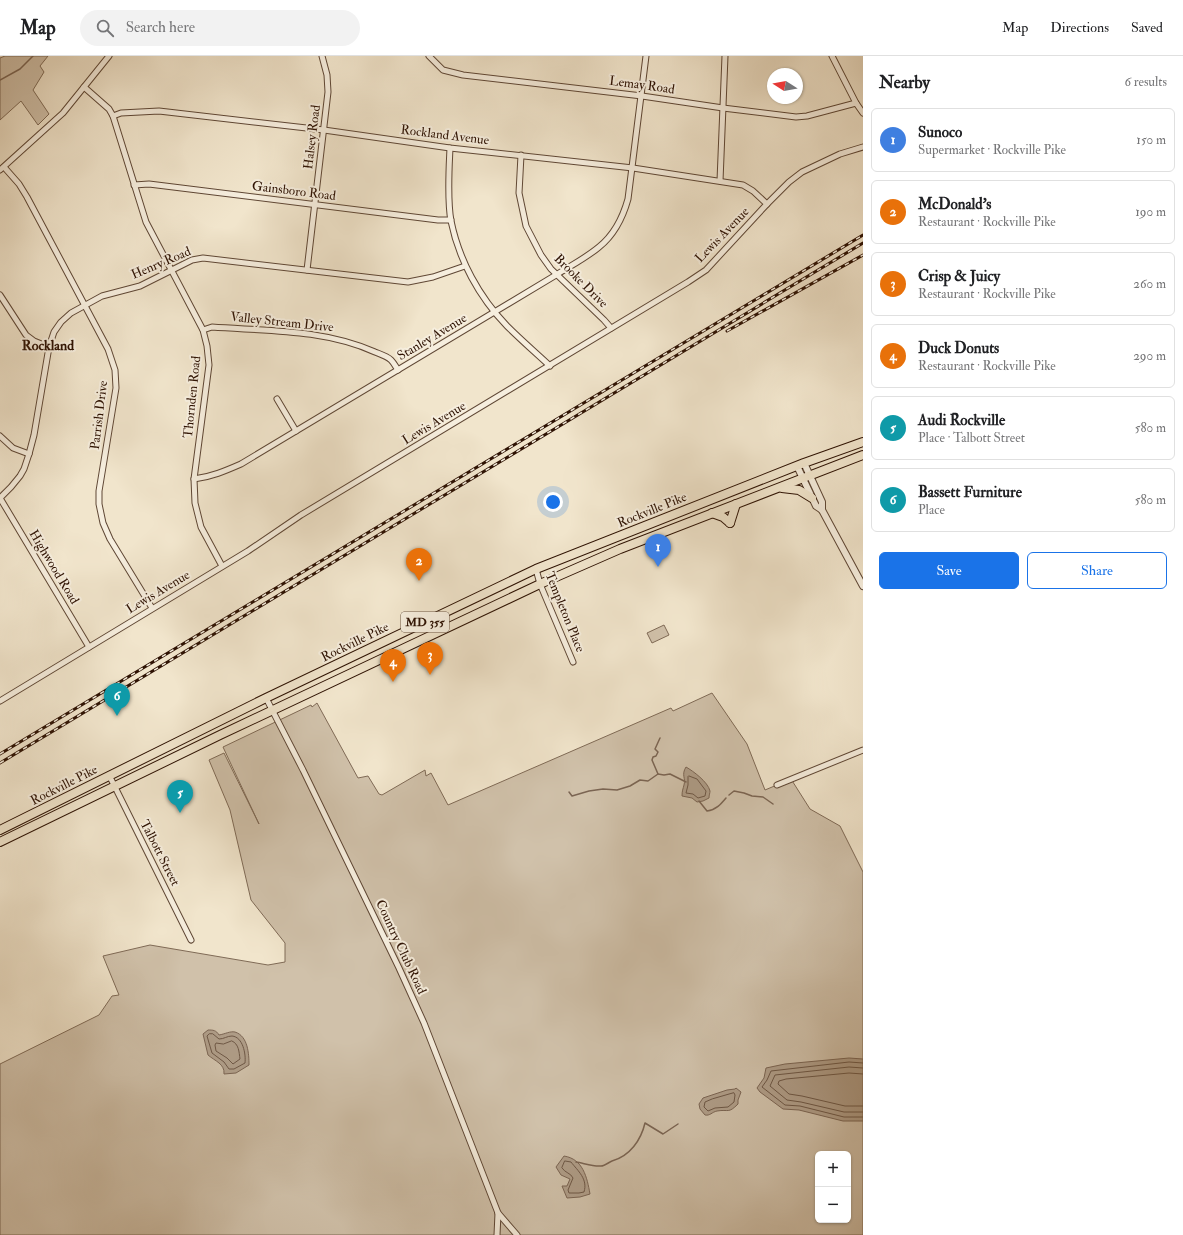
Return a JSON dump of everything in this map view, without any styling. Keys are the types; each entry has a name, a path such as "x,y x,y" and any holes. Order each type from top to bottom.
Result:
{"main road":[{"name":"Rockville Pike","path":"0,830 266,698 536,569 801,464 863,442"},
{"name":"Rockville Pike","path":"0,842 194,747 540,584 620,549 863,455"},
{"path":"777,488 793,488 812,498"},
{"path":"712,513 723,517 730,523 736,504"},
{"path":"189,737 194,747"}],"street":[{"path":"2,168 63,113 109,56"},
{"name":"Halsey Road","path":"307,270 328,92 328,75 322,56"},
{"name":"Lemay Road","path":"429,56 443,70 463,75 642,96 723,108 807,116 856,103"},
{"name":"Stanley Avenue","path":"194,479 206,478 241,464 495,312 600,247 614,231 623,214 628,199 646,56"},
{"path":"720,181 725,56"},
{"path":"832,56 856,103 863,113"},
{"name":"Thornden Road","path":"84,87 108,109 113,116 146,222 203,330 207,346 209,365 194,479 195,502 201,527 222,566"},
{"name":"Rockland Avenue","path":"113,116 121,113 159,111 324,130 450,148 632,168 743,185 754,191 767,204"},
{"name":"Lewis Avenue","path":"0,701 222,566 302,515 688,282 706,270 789,182 802,172 840,154 863,147"},
{"path":"450,148 449,182 451,220 465,266 482,295 495,312 508,327 550,366"},
{"name":"Brooke Drive","path":"521,155 520,193 526,226 541,255 556,275 611,328"},
{"name":"Parrish Drive","path":"2,168 19,184 27,197 108,349 115,370 116,388 99,491 99,504 103,523 110,539 152,608"},
{"name":"Gainsboro Road","path":"134,185 149,184 438,220 451,220"},
{"name":"Henry Road","path":"0,498 20,476 29,454 34,435 49,347 54,332 61,322 71,313 102,296 140,286 192,260 203,258 408,282 433,278 465,266"},
{"path":"0,295 26,335 34,341 49,347"},
{"name":"Valley Stream Drive","path":"203,330 212,327 295,333 337,338 363,347 391,360 398,370"},
{"path":"277,399 296,431"},
{"path":"0,436 13,448 29,454"},
{"path":"801,464 816,506 822,510 863,586"},
{"path":"806,478 822,502 822,510"},
{"name":"Highwood Road","path":"0,498 89,647"},
{"name":"Templeton Place","path":"536,569 540,584 573,662"},
{"name":"Country Club Road","path":"266,698 406,982 424,1023 498,1213 517,1235"},
{"path":"777,785 863,750"},
{"name":"Talbott Street","path":"109,775 192,940"},
{"name":"Country Club Road","path":"497,1235 498,1213"}],"shaded area":[{"path":"5,56 48,56 40,66 44,72 33,90 49,114 38,125 21,101 0,120 0,58"},
{"path":"664,625 669,635 652,643 647,633"},
{"path":"712,693 747,744 765,790 791,779 810,809 840,826 863,872 863,1235 0,1235 0,1064 99,1015 112,996 119,995 103,956 150,945 268,965 285,962 285,943 251,900 230,810 209,760 224,753 259,824 223,747 311,705 312,707 317,703 358,778 368,776 379,794 382,795 425,770 426,776 431,773 448,805 671,708 673,711"}],"water":[{"path":"686,767 696,774 709,788 709,798 697,802 692,798 682,796 684,772"},
{"path":"208,1030 217,1032 219,1035 235,1032 243,1037 247,1046 249,1065 236,1073 224,1074 221,1065 208,1055 203,1034"},
{"path":"849,1058 863,1059 863,1121 843,1121 799,1110 783,1109 760,1092 757,1088 764,1078 766,1068 785,1064"},
{"path":"736,1088 741,1092 738,1104 732,1109 717,1111 705,1115 700,1109 699,1104 703,1098"},
{"path":"564,1156 576,1161 580,1165 585,1175 590,1194 580,1197 567,1198 562,1186 567,1186 570,1179 561,1175 556,1167"}],"waterway":[{"path":"0,80 20,69 33,56"},
{"path":"660,738 655,749 658,752 652,760 658,774 670,774 686,782"},
{"path":"569,792 572,796 603,789 617,790 630,786 640,780 648,781 658,774"},
{"path":"729,795 734,791 744,793 752,796 763,797 773,804"},
{"path":"699,801 707,811 716,808 726,798"},
{"path":"576,1162 595,1166 604,1165 618,1159 634,1146 641,1135 645,1123 663,1134 678,1124"}],"railway":[{"path":"0,754 863,235"},
{"path":"0,763 863,243"},
{"path":"727,331 863,255"}],"place":[{"name":"Sunoco","path":"658,567"},
{"name":"McDonald's","path":"419,581"},
{"name":"Crisp & Juicy","path":"430,675"},
{"name":"Duck Donuts","path":"393,682"},
{"name":"Bassett Furniture","path":"117,716"},
{"name":"Audi Rockville","path":"180,813"}],"district":[{"name":"Rockland","path":"48,345"}]}
